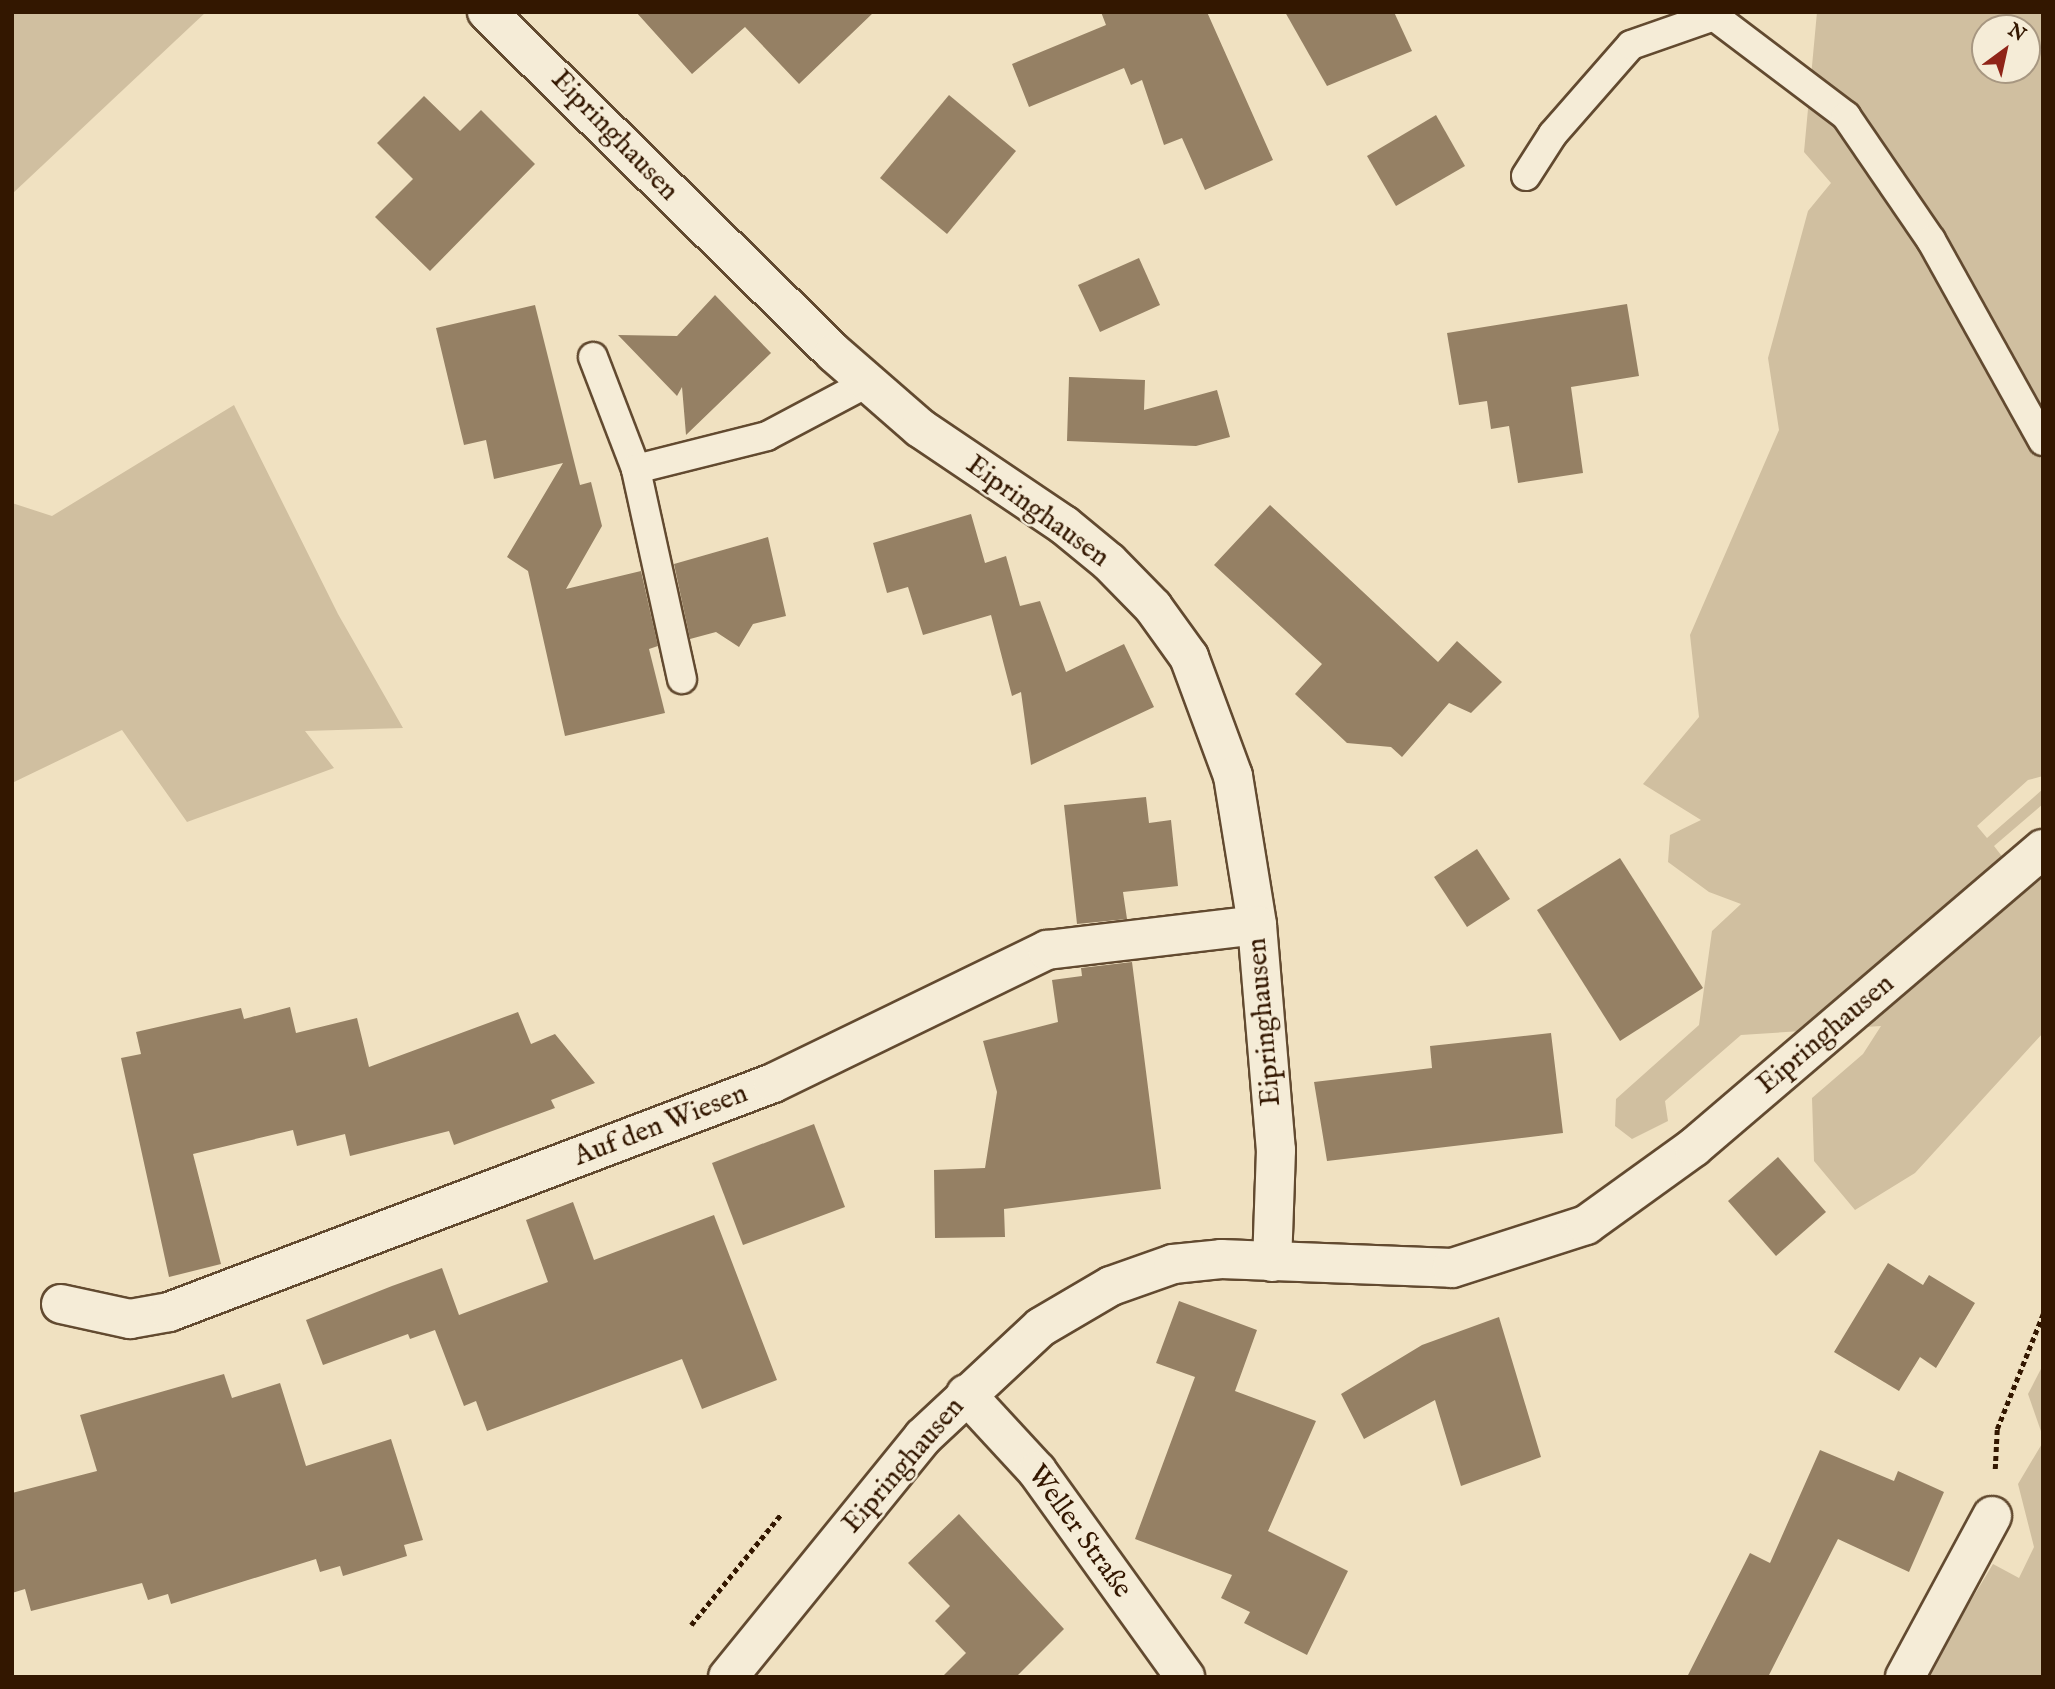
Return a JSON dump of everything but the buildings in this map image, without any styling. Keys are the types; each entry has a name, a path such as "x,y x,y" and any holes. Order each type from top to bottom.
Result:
{"street":[{"name":"Eipringhausen","path":"487,12 762,285 920,428 1064,525 1153,607 1189,657 1212,711 1236,789 1257,925 1276,1150 1272,1262"},
{"name":"Eipringhausen","path":"728,1677 923,1437 966,1394 1041,1327 1111,1286 1194,1261 1452,1268 1587,1224 1693,1147 2043,849"},
{"name":"Auf den Wiesen","path":"61,1304 130,1319 169,1312 773,1083 1047,950 1257,925"},
{"name":"Weller Straße","path":"966,1394 1037,1471 1185,1677"},
{"path":"1905,1677 1992,1516"}],"lane":[{"path":"1526,176 1553,134 1631,45 1714,16 1846,116 1931,240 2043,441"},
{"path":"593,357 636,469 682,679"},
{"path":"636,469 768,436 869,382"}],"path":[{"path":"1992,1516 1997,1429 2043,1314"},
{"path":"691,1625 782,1513"}],"shaded area":[{"path":"12,12 206,12 12,194"},
{"path":"1817,12 2043,12 2043,776 2028,780 1977,826 1987,838 2043,789 2043,804 1994,846 2028,890 2043,878 2043,1033 1915,1173 1855,1210 1814,1161 1812,1098 1863,1054 1881,1026 1741,1035 1665,1101 1668,1121 1632,1139 1615,1126 1616,1099 1699,1025 1712,931 1741,904 1709,892 1668,862 1670,835 1701,820 1643,784 1699,717 1690,635 1779,430 1768,358 1808,211 1831,183 1804,152"},
{"path":"234,405 338,614 403,728 305,731 334,768 187,822 122,730 12,783 12,503 52,516"},
{"path":"2043,1365 2043,1437 2028,1394"},
{"path":"2043,1442 2043,1677 1925,1677 1993,1564 2019,1578 2034,1547 2018,1484"}]}
